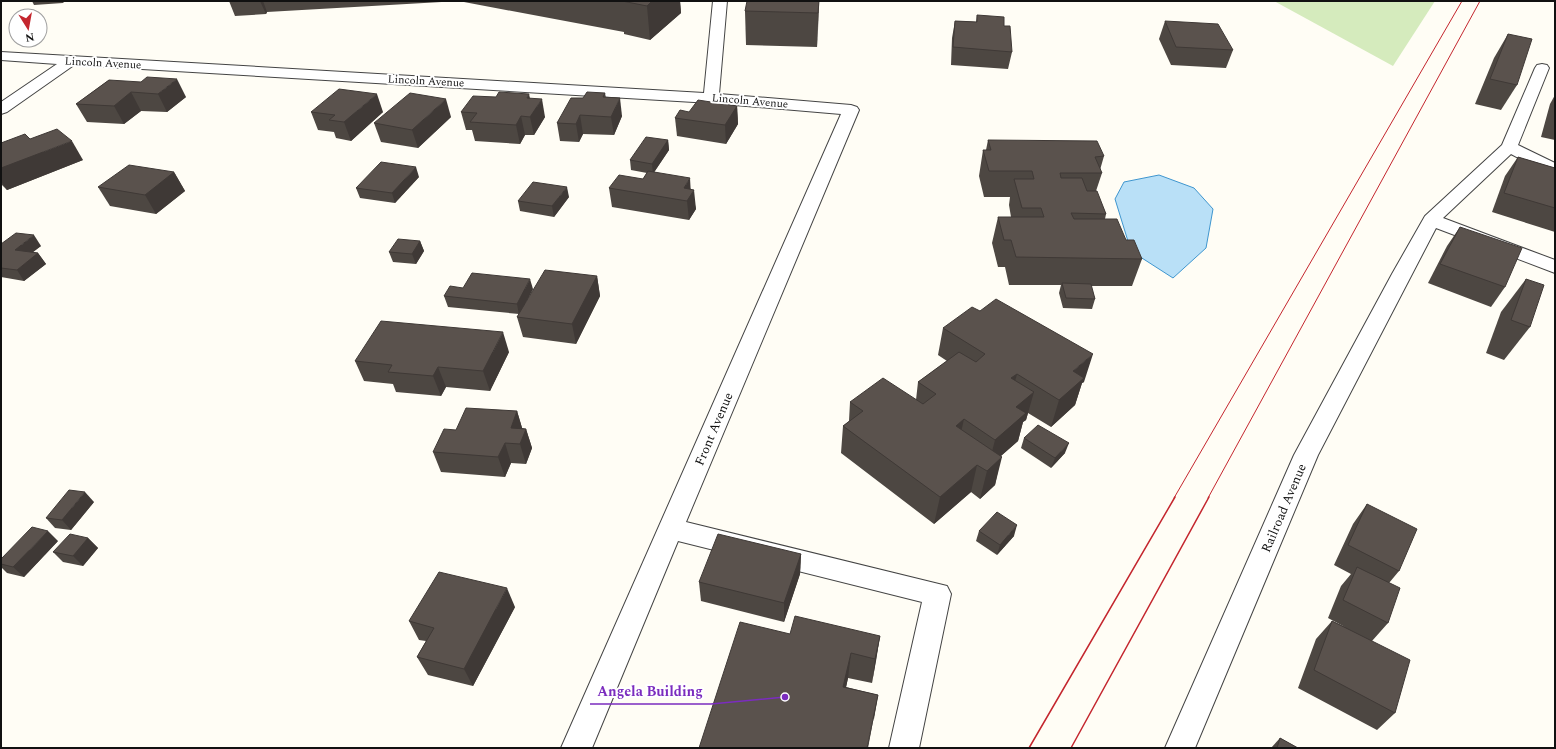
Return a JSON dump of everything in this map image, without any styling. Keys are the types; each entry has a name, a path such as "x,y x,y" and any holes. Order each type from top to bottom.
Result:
{"street":[{"path":"712,98 720,1"},
{"name":"Lincoln Avenue","path":"1,56 712,98 851,110"},
{"path":"1,109 70,61"},
{"path":"1542,68 1509,148 1555,170"},
{"name":"Front Avenue","path":"576,748 851,110"},
{"name":"Railroad Avenue","path":"1180,748 1306,455 1431,220 1509,148"},
{"path":"1431,220 1555,267"},
{"path":"670,529 937,594 904,748"}],"green space":[{"path":"1274,1 1435,1 1393,66"}],"water":[{"path":"1159,175 1194,188 1213,209 1206,248 1173,278 1131,251 1115,199 1124,182"}],"building":[{"path":"622,1 652,1 647,6"},
{"path":"747,1 819,1 818,13 745,11"},
{"path":"977,15 1004,17 1004,26 1010,26 1012,52 953,47 955,21 977,22"},
{"path":"1165,21 1218,24 1233,50 1176,47"},
{"path":"1508,34 1532,39 1517,85 1490,79"},
{"path":"147,77 177,79 158,94 131,92 114,106 76,104 109,80 141,82"},
{"path":"339,89 377,94 344,122 329,120 335,115 311,112"},
{"path":"499,92 529,94 527,98 542,99 530,117 521,116 516,125 470,122 477,113 461,112 473,96 496,97"},
{"path":"587,92 605,93 603,97 620,98 611,117 580,115 576,124 557,123 571,98 583,98"},
{"path":"410,93 446,99 412,130 374,123"},
{"path":"698,100 737,106 725,125 675,118 680,110 689,112"},
{"path":"57,129 72,141 1,168 1,143 25,134 30,139"},
{"path":"646,137 668,140 652,164 630,160"},
{"path":"988,140 1097,141 1104,156 1095,157 1102,173 1060,173 1061,178 1082,178 1087,191 1097,191 1106,214 1071,213 1074,219 1117,219 1126,240 1134,240 1142,259 1016,257 1011,240 1004,240 998,217 1044,217 1041,208 1022,208 1014,179 1034,179 1032,171 989,171 983,150 991,150"},
{"path":"1518,157 1555,168 1555,208 1504,193"},
{"path":"381,162 416,167 392,193 356,188"},
{"path":"129,165 174,172 145,195 98,187"},
{"path":"648,171 690,178 684,188 694,190 687,201 609,188 619,175 643,179"},
{"path":"533,182 567,187 552,206 518,201"},
{"path":"1460,227 1522,248 1505,287 1440,264"},
{"path":"16,233 34,235 15,250 38,253 17,270 1,268 1,244"},
{"path":"398,239 420,241 412,254 389,252"},
{"path":"545,270 597,276 572,324 517,317"},
{"path":"472,273 530,279 517,304 444,296 450,286 463,288"},
{"path":"1526,279 1544,285 1530,327 1511,320"},
{"path":"1062,283 1091,284 1095,299 1066,298"},
{"path":"996,299 1093,354 1073,371 1084,378 1059,400 1017,374 1011,378 1034,392 1016,407 1026,413 995,440 964,419 956,426 1002,457 987,471 977,465 940,497 843,426 863,411 850,402 883,378 923,404 936,394 918,382 959,352 976,362 985,354 943,328 972,307 980,311"},
{"path":"381,321 503,332 483,371 438,367 433,376 388,372 392,365 355,361"},
{"path":"466,408 517,411 511,428 526,429 520,444 505,443 498,457 433,452 444,429 456,430"},
{"path":"1038,425 1069,443 1055,458 1024,438"},
{"path":"69,490 85,492 62,520 46,518"},
{"path":"1367,504 1417,529 1399,571 1348,545"},
{"path":"997,512 1017,525 1000,545 979,531"},
{"path":"32,527 48,531 13,567 1,564 1,559"},
{"path":"70,534 88,538 73,556 53,552"},
{"path":"718,534 801,554 784,603 699,582"},
{"path":"1357,567 1400,588 1388,623 1343,600"},
{"path":"439,572 507,588 464,669 417,657 434,628 409,621"},
{"path":"795,616 880,636 875,659 851,653 843,687 878,695 867,748 699,748 740,622 790,634"},
{"path":"1332,621 1410,660 1395,713 1314,670"},
{"path":"1280,738 1298,748 1277,748"}],"tram line":[{"path":"1174,498 1462,1"},
{"path":"1208,498 1480,1"},
{"path":"1029,748 1175,497"},
{"path":"1071,748 1209,497"}],"place":[{"name":"Angela Building","path":"785,697"}]}
